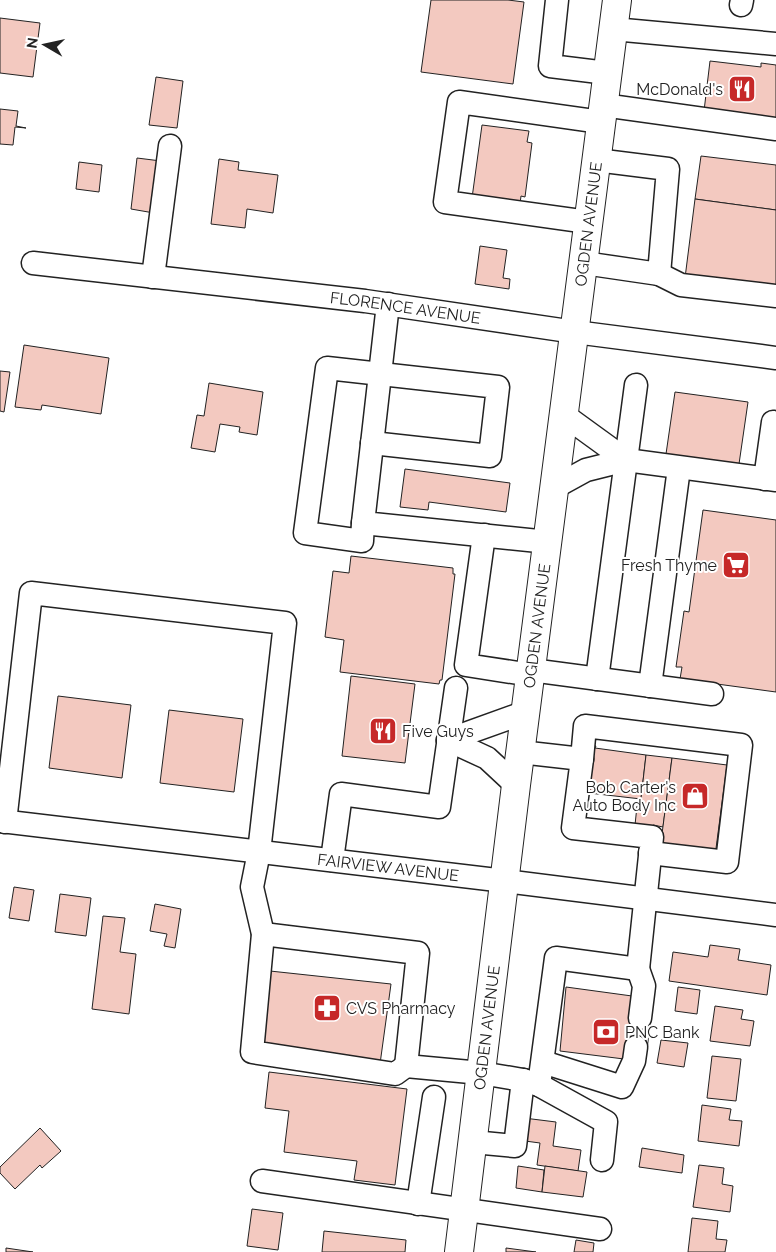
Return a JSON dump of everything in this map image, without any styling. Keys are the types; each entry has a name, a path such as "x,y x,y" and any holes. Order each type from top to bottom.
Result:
{"main road":[{"name":"OGDEN AVENUE","path":"459,1252 520,752 617,0"}],"street":[{"path":"557,0 550,66 607,72"},
{"path":"613,29 776,44"},
{"path":"727,40 747,53 776,56"},
{"path":"588,222 445,202 459,102 776,129"},
{"path":"153,277 170,146"},
{"path":"596,160 668,169 659,274"},
{"name":"FLORENCE AVENUE","path":"33,263 388,304 575,332 776,358"},
{"path":"584,263 659,274 681,285 776,296"},
{"path":"372,443 490,456 498,387 380,374 327,368 305,533 362,541 372,443 380,374 388,304"},
{"path":"597,679 636,384"},
{"path":"564,415 626,460"},
{"path":"555,487 586,470 626,460 770,480 773,422 776,423"},
{"path":"650,686 679,468"},
{"path":"364,523 548,542"},
{"path":"484,534 466,665 712,694"},
{"path":"2,821 31,593 285,623 259,852 252,887 262,934 252,1052 394,1074 406,1066 482,1073 531,1083 606,1122 602,1160"},
{"path":"332,860 341,794 439,807 456,688"},
{"path":"448,740 526,712"},
{"path":"640,1018 644,986 638,969 645,898 650,853 652,837 573,828 585,726 741,745 727,862 650,853"},
{"path":"448,740 488,758 516,784"},
{"path":"520,752 582,759"},
{"name":"FAIRVIEW AVENUE","path":"2,821 776,915"},
{"path":"262,934 418,953 406,1066"},
{"path":"473,1142 515,1146 531,1083 543,1062 556,958 638,969"},
{"path":"543,1062 622,1087 634,1061 636,1047"},
{"path":"418,1204 434,1097"},
{"path":"262,1181 600,1229"}],"building":[{"path":"431,0 508,0 524,2 513,84 421,72"},
{"path":"0,18 40,23 33,77 0,73"},
{"name":"McDonald's","path":"710,61 761,67 761,63 776,65 776,120 704,111"},
{"path":"156,77 183,81 177,128 149,125"},
{"path":"0,109 18,111 16,126 26,128 15,127 13,145 0,144"},
{"path":"482,125 529,131 527,142 532,143 525,197 521,196 520,204 472,198"},
{"path":"701,156 776,165 776,210 695,199"},
{"path":"137,158 161,161 154,213 131,209"},
{"path":"219,159 239,162 238,170 278,175 273,213 247,209 245,228 211,224"},
{"path":"79,162 102,165 99,192 76,189"},
{"path":"695,199 776,210 776,290 685,278"},
{"path":"480,246 507,250 503,278 510,279 509,289 475,284"},
{"path":"24,345 109,358 101,414 42,405 41,410 15,407"},
{"path":"0,371 10,372 4,412 0,411"},
{"path":"209,383 263,392 257,435 239,432 240,427 220,424 215,452 191,448 197,415 204,416"},
{"path":"675,392 748,402 739,464 666,454"},
{"path":"405,469 510,483 506,512 429,502 428,510 400,507"},
{"name":"Fresh Thyme","path":"703,510 776,520 776,692 680,679 682,667 676,667 684,611 689,612"},
{"path":"351,556 453,568 453,574 455,574 442,680 440,680 439,684 340,672 344,640 325,637 333,571 349,573"},
{"path":"351,676 415,684 405,763 342,756"},
{"path":"58,696 131,705 122,778 49,768"},
{"path":"169,710 243,719 234,792 160,783"},
{"path":"590,745 596,746 595,748 646,755 641,799 589,793"},
{"path":"646,755 672,758 663,827 653,825 653,828 635,825 637,806 640,807"},
{"name":"Bob Carter's Auto Body Inc","path":"672,758 727,765 715,856 660,849"},
{"path":"14,887 34,890 29,921 9,918"},
{"path":"60,894 91,898 86,936 55,932"},
{"path":"155,904 181,909 175,948 164,946 167,934 150,931"},
{"path":"103,916 125,918 120,952 136,954 129,1014 92,1009"},
{"path":"710,945 740,949 738,960 771,965 767,995 669,981 673,952 708,957"},
{"name":"CVS Pharmacy","path":"270,971 391,984 380,1064 261,1049"},
{"name":"PNC Bank","path":"566,987 632,996 651,1019 647,1049 624,1059 560,1051"},
{"path":"678,987 700,990 697,1014 675,1011"},
{"path":"715,1006 743,1010 741,1019 754,1021 750,1046 710,1041"},
{"path":"661,1040 688,1043 684,1067 657,1063"},
{"path":"712,1056 741,1059 736,1101 707,1098"},
{"path":"269,1072 407,1089 395,1185 354,1180 357,1161 284,1152 289,1111 265,1108"},
{"path":"702,1105 731,1109 729,1120 742,1121 739,1146 698,1141"},
{"path":"524,1118 556,1122 553,1146 581,1150 578,1171 537,1165 540,1143 525,1141"},
{"path":"40,1128 61,1151 42,1168 40,1165 15,1189 0,1173 0,1167"},
{"path":"642,1148 684,1155 682,1173 639,1167"},
{"path":"699,1165 724,1168 722,1184 733,1186 730,1212 693,1207"},
{"path":"518,1166 544,1170 542,1192 516,1188"},
{"path":"545,1166 587,1172 583,1197 542,1192"},
{"path":"252,1209 283,1213 278,1250 247,1246"},
{"path":"692,1218 718,1221 716,1239 727,1240 725,1252 688,1252"},
{"path":"324,1231 406,1240 405,1252 322,1252"},
{"path":"576,1240 594,1243 593,1252 574,1252"},
{"path":"6,1248 33,1252 6,1252"},
{"path":"506,1248 536,1252 506,1252"}],"tunnel":[{"path":"636,1047 640,1018"}],"place":[{"name":"McDonald's","path":"742,89"},
{"name":"Fresh Thyme","path":"736,565"},
{"name":"Five Guys","path":"383,731"},
{"name":"Bob Carter's Auto Body Inc","path":"695,796"},
{"name":"CVS Pharmacy","path":"327,1008"},
{"name":"PNC Bank","path":"606,1032"}]}
